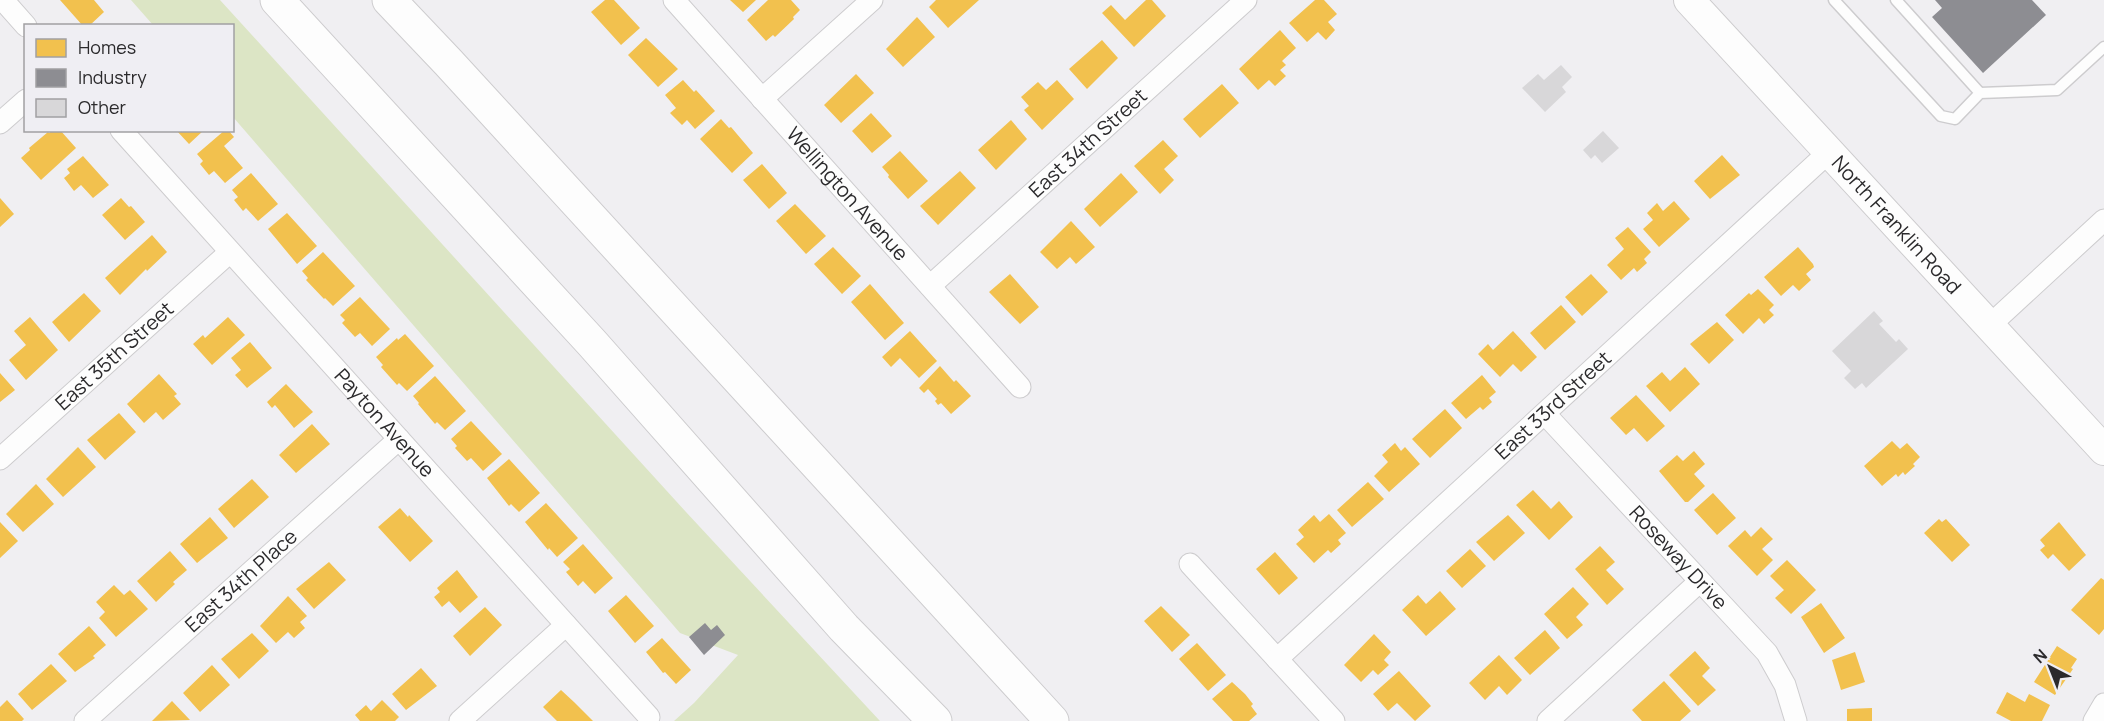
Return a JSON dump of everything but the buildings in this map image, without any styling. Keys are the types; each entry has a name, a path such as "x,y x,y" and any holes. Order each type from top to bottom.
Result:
{"highway":[{"path":"277,0 592,344 844,628 935,721"},
{"path":"388,0 448,62 1052,721"},
{"path":"844,628 907,721"}],"main road":[{"name":"North Franklin Road","path":"1689,0 2104,450"}],"street":[{"path":"3,0 24,24"},
{"name":"Wellington Avenue","path":"674,0 1020,387"},
{"path":"762,99 872,0"},
{"name":"East 34th Street","path":"930,286 1246,0"},
{"path":"0,123 24,102"},
{"name":"Payton Avenue","path":"123,132 649,717"},
{"name":"East 33rd Street","path":"1277,659 1830,151"},
{"path":"1989,326 2104,220"},
{"name":"East 35th Street","path":"0,459 230,252"},
{"name":"Roseway Drive","path":"1545,414 1762,648 1776,666 1788,692 1795,717"},
{"name":"East 34th Place","path":"85,721 399,439"},
{"path":"1190,564 1334,721"},
{"path":"1548,721 1700,582"},
{"path":"460,721 566,625"},
{"path":"2094,721 2104,704"}],"lane":[{"path":"1834,0 1941,116 1955,119 1980,93 2057,90 2104,47"},
{"path":"1896,0 1980,93"}],"green space":[{"path":"131,0 220,0 686,512 880,721 674,721 694,703 738,655 680,633 234,118 234,24 152,24"}]}
